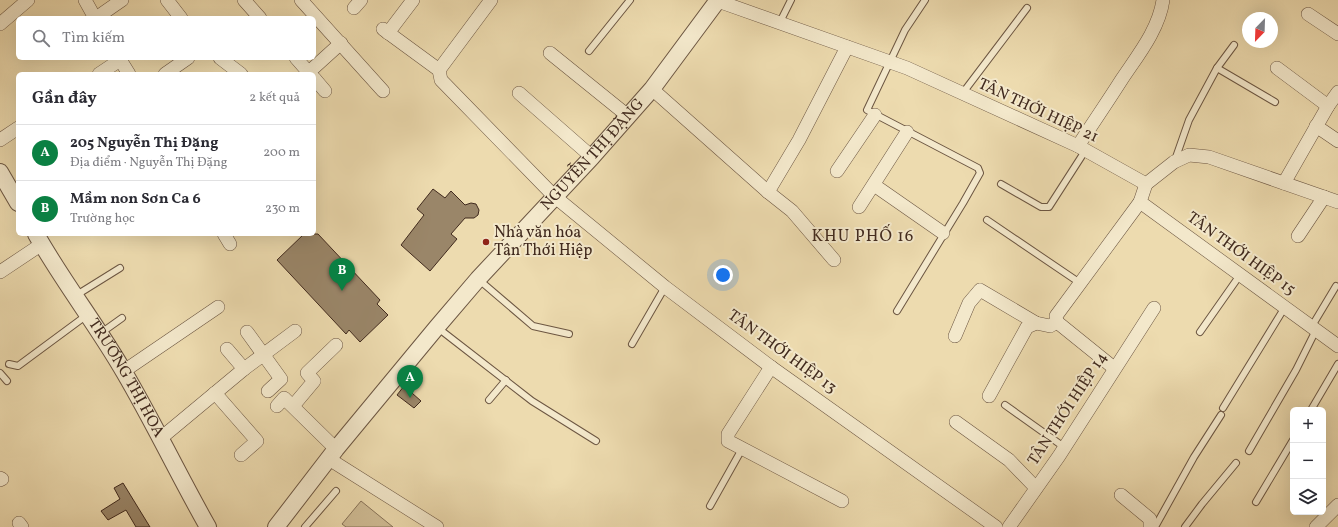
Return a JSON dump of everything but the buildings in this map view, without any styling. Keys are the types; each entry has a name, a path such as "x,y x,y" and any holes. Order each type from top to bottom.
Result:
{"street":[{"path":"0,24 28,0"},
{"path":"85,0 95,16"},
{"path":"99,16 122,0"},
{"path":"167,0 179,16"},
{"path":"244,0 258,16"},
{"path":"302,0 383,91"},
{"path":"413,0 385,31 439,70 491,0"},
{"name":"TÂN THỚI HIỆP 21","path":"717,0 779,24 907,68 1082,148 1146,184"},
{"name":"NGUYỄN THỊ ĐẶNG","path":"276,527 332,454 436,327 554,196 592,157 652,89 717,0"},
{"path":"1082,148 1154,28 1163,0"},
{"path":"1308,14 1338,34"},
{"path":"314,72 341,43"},
{"path":"768,192 799,140 847,47"},
{"path":"550,53 628,116"},
{"path":"102,72 118,60"},
{"path":"120,60 127,72"},
{"path":"168,72 185,60"},
{"path":"223,60 238,72"},
{"path":"298,60 308,72"},
{"path":"1277,68 1328,106"},
{"name":"TÂN THỚI HIỆP 13","path":"439,70 441,80 554,196 665,287 771,367 996,527"},
{"path":"316,81 325,91"},
{"path":"652,89 768,192 792,211 834,260"},
{"path":"1284,183 1316,126 1338,92"},
{"path":"519,93 592,157"},
{"path":"837,171 875,115"},
{"path":"1316,126 1338,141"},
{"path":"0,140 16,129"},
{"path":"859,207 907,132"},
{"path":"1114,368 1057,322 1056,316 1140,202 1146,184 1174,162 1189,155 1209,157 1338,202"},
{"path":"0,172 16,200"},
{"path":"874,185 943,234"},
{"path":"1298,236 1324,197"},
{"name":"TÂN THỚI HIỆP 15","path":"1140,202 1338,346"},
{"path":"0,272 39,239"},
{"name":"TRƯƠNG THỊ HOA","path":"39,239 124,371 208,527"},
{"path":"955,336 969,303 980,290 1036,323 1050,326 1057,322"},
{"path":"124,371 218,307"},
{"name":"TÂN THỚI HIỆP 14","path":"1009,527 1064,447 1154,308"},
{"path":"989,396 1027,327 1036,323"},
{"path":"161,438 244,369 296,331"},
{"path":"247,332 281,379 268,391"},
{"path":"293,406 314,382 307,373 336,345"},
{"path":"227,349 244,369"},
{"path":"771,367 728,434 728,442 842,501"},
{"path":"215,393 257,441 241,455"},
{"path":"277,406 284,398 293,406 332,454 437,527"},
{"path":"956,422 1008,460 1036,488"},
{"path":"1121,495 1127,498 1150,519 1150,527"},
{"path":"1316,527 1338,506"}],"lane":[{"path":"589,51 630,0"},
{"path":"779,24 791,0"},
{"path":"897,311 979,176 980,170 867,110 905,30 925,0"},
{"path":"962,94 1026,8"},
{"path":"1174,162 1189,120 1217,68 1234,45"},
{"path":"1217,68 1275,102"},
{"path":"1001,184 1041,207 1049,207 1082,148"},
{"path":"987,220 1080,283"},
{"path":"75,296 120,268"},
{"path":"1200,332 1240,275"},
{"path":"478,279 533,326 569,334"},
{"path":"1249,451 1296,370 1314,328 1336,286"},
{"path":"632,344 665,287"},
{"path":"1223,408 1285,307"},
{"path":"9,364 18,366 87,314"},
{"path":"100,334 122,318"},
{"path":"436,327 532,401 596,441"},
{"path":"1313,407 1338,364"},
{"path":"0,373 7,381"},
{"path":"489,400 506,380"},
{"path":"1005,405 1064,447"},
{"path":"1155,527 1194,458 1222,415"},
{"path":"1256,502 1291,443"},
{"path":"710,506 742,449"},
{"path":"1185,527 1236,463"},
{"path":"305,527 336,492"}],"shaded area":[{"path":"361,501 393,527 346,527 342,524"}],"place":[{"name":"Nhà văn hóa Tân Thới Hiệp","path":"486,242"},
{"name":"Mầm non Sơn Ca 6","path":"342,291"},
{"name":"205 Nguyễn Thị Đặng","path":"410,398"}],"district":[{"name":"KHU PHỐ 16","path":"863,236"}]}
